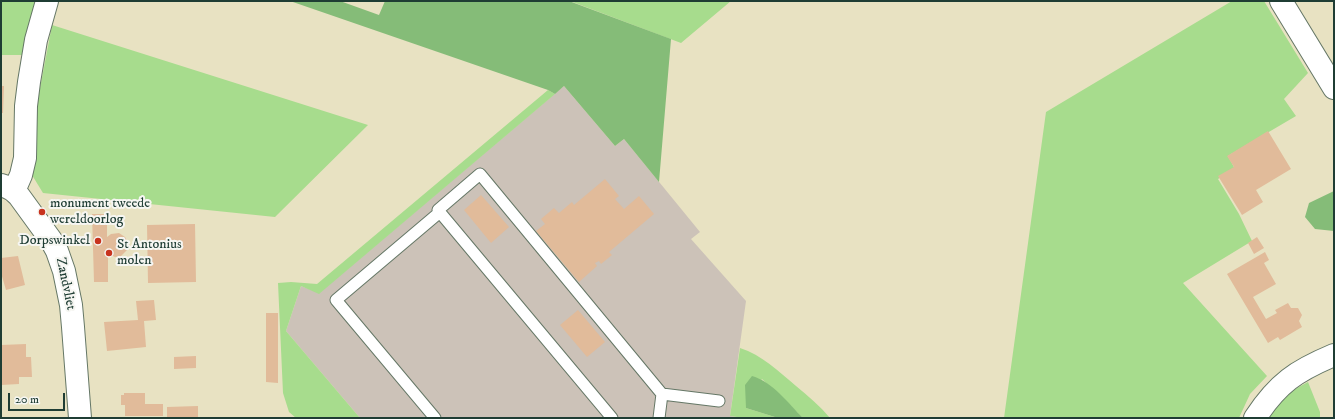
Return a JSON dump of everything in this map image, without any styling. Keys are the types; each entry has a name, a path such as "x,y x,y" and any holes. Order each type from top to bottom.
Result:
{"street":[{"name":"Zandvliet","path":"47,1 36,40 29,82 26,114 25,158 21,175 7,188 51,240 57,251 64,271 73,327 80,418"},
{"path":"1281,1 1334,88"},
{"path":"1255,418 1276,389 1309,366 1334,355"}],"lane":[{"path":"435,418 336,300 440,212 438,210 480,174 662,394 719,401"},
{"path":"440,212 612,418"},
{"path":"659,418 662,394"}],"shaded area":[{"path":"564,86 615,146 624,139 700,232 691,239 746,301 730,416 744,418 360,418 286,331 301,286 319,293"}],"green space":[{"path":"1,1 38,1 26,55 1,55"},
{"path":"290,1 340,1 379,15 385,1 569,1 671,39 659,182 624,139 615,146 564,86 555,94 548,90"},
{"path":"570,1 731,1 681,43"},
{"path":"1232,1 1264,1 1308,73 1284,99 1296,116 1228,156 1235,169 1218,179 1239,214 1252,241 1183,283 1267,376 1250,394 1239,418 1004,418 1046,112"},
{"path":"52,25 368,125 275,217 43,193 32,175 33,125"},
{"path":"548,90 555,94 319,294 301,286 286,331 360,418 296,418 289,412 283,393 278,283 291,282 317,284"},
{"path":"1334,191 1334,231 1315,229 1305,217 1309,203"},
{"path":"740,348 756,355 770,364 809,397 830,418 803,418 762,379 746,408 778,418 744,418 730,416"},
{"path":"752,376 767,383 803,418 778,418 746,408 745,385"},
{"path":"1308,382 1320,412 1320,418 1266,418 1284,397"}],"building":[{"path":"1,86 4,86 3,113 1,113"},
{"path":"1268,131 1291,169 1256,190 1263,202 1242,215 1218,176 1234,167 1227,156"},
{"path":"605,179 619,196 615,199 624,209 639,196 654,214 609,252 612,255 601,264 599,261 595,263 597,266 579,282 536,231 545,224 541,219 554,208 559,213 572,202 574,205"},
{"path":"481,195 509,227 491,243 464,210"},
{"name":"St Antonius molen","path":"92,214 107,214 107,237 111,234 119,233 125,237 128,242 127,250 121,256 115,257 108,254 108,282 94,282"},
{"path":"195,224 196,282 148,283 147,225"},
{"path":"1257,237 1264,248 1254,254 1248,243"},
{"path":"1265,252 1269,260 1264,263 1276,284 1253,297 1266,319 1277,313 1275,310 1288,303 1291,308 1298,308 1302,315 1299,321 1302,327 1280,340 1278,337 1268,343 1227,274"},
{"path":"18,256 25,285 6,290 1,273 1,258"},
{"path":"154,300 156,320 144,321 146,347 107,351 104,322 138,320 136,301"},
{"path":"578,310 605,342 587,357 560,325"},
{"path":"266,313 278,313 278,383 266,382"},
{"path":"26,344 26,357 31,357 32,377 19,377 19,384 1,385 1,345"},
{"path":"196,356 196,368 174,369 174,357"},
{"path":"124,393 145,393 145,404 163,404 163,416 125,416 125,405 121,405 121,395 124,395"},
{"path":"198,406 198,418 167,418 167,407"}],"place":[{"name":"monument tweede wereldoorlog","path":"42,212"},
{"name":"Dorpswinkel","path":"98,241"},
{"name":"St Antonius molen","path":"109,253"}]}
